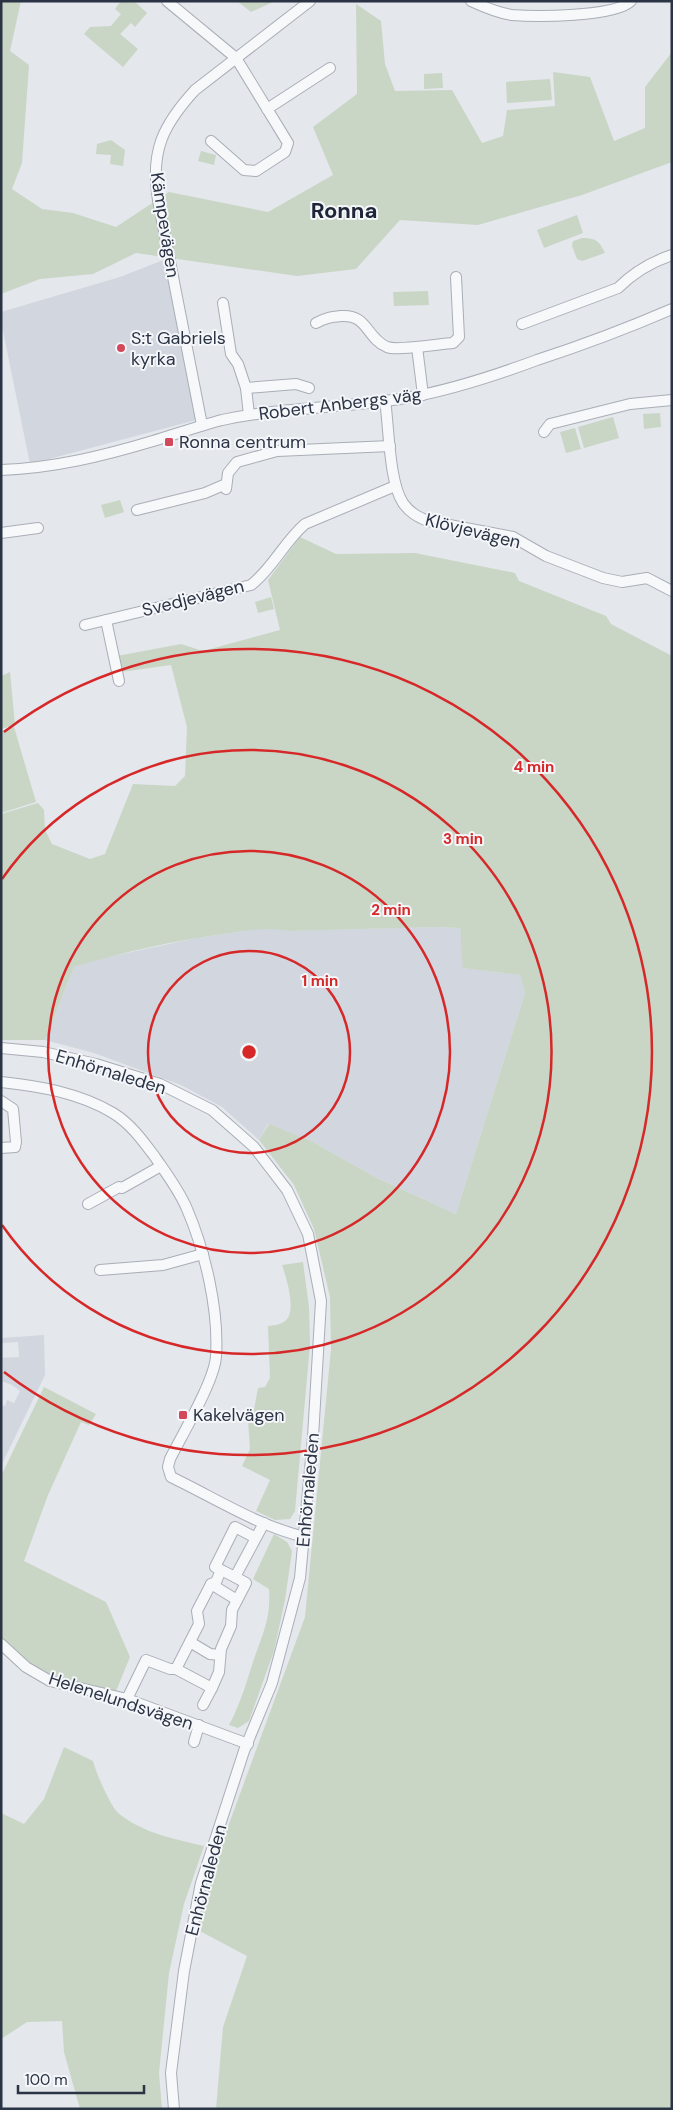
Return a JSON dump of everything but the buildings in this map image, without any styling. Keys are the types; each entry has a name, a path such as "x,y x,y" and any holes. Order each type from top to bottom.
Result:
{"street":[{"path":"167,1 236,58 288,143 285,152 256,171 244,170 210,140"},
{"name":"Kämpevägen","path":"202,425 158,200 156,185 157,151 167,126 179,107 195,90 310,1"},
{"path":"471,1 510,14 532,16 614,10 631,1"},
{"path":"267,109 330,68"},
{"path":"522,324 618,288 629,276 652,262 672,255"},
{"path":"316,323 326,317 351,315 362,321 375,339 388,347 417,347 453,343 460,337 456,277"},
{"path":"223,303 231,354 238,364 246,388 249,415"},
{"name":"Robert Anbergs väg","path":"1,470 46,467 80,461 202,425 249,415 423,395 484,379 598,339 672,309"},
{"path":"417,347 423,395"},
{"path":"246,388 296,384 309,388"},
{"name":"Klövjevägen","path":"385,400 395,486 399,496 410,511 428,521 513,537 546,556 602,578 622,582 647,578 672,591"},
{"path":"544,432 550,424 614,408 672,400"},
{"path":"137,510 226,487 228,473 237,462 277,452 390,446"},
{"name":"Svedjevägen","path":"85,625 251,585 263,576 294,533 305,524 395,486"},
{"path":"1,533 38,528"},
{"path":"106,620 119,681"},
{"name":"Enhörnaleden","path":"1,1048 43,1052 87,1062 160,1084 212,1110 254,1147 287,1190 308,1234 321,1302 313,1437 300,1578 272,1683 248,1744 201,1883 191,1928 171,2073 174,2109"},
{"path":"1,1148 15,1147 16,1142 13,1109 1,1101 2,1082 80,1098 105,1108 134,1130 186,1207 203,1254 213,1308 216,1357 211,1375 173,1452 168,1467 171,1477 264,1523 305,1537"},
{"path":"88,1204 119,1187 122,1188 160,1166"},
{"path":"100,1270 163,1265 203,1254"},
{"path":"235,1576 264,1523"},
{"path":"203,1705 218,1672 220,1655 232,1626 232,1610 246,1583 215,1566 235,1527 256,1538"},
{"path":"176,1669 199,1624 197,1611 211,1584 216,1582 222,1570"},
{"path":"211,1584 237,1600"},
{"path":"190,1642 210,1654 220,1655"},
{"name":"Helenelundsvägen","path":"1,1644 26,1667 50,1681 128,1699 248,1744"},
{"path":"128,1699 146,1660 170,1670 176,1669 212,1688"},
{"path":"194,1742 199,1726"}],"shaded area":[{"name":"Ronna centrum","path":"166,259 200,419 30,464 1,321 1,312 120,277"},
{"path":"271,927 288,931 460,928 464,968 520,975 525,993 456,1214 377,1178 311,1141 268,1124 259,1140 222,1107 181,1085 94,1053 45,1040 74,967 103,958 197,938"},
{"path":"44,1335 45,1375 1,1466 1,1405 5,1406 7,1400 14,1403 20,1391 12,1385 1,1381 1,1358 19,1357 18,1342 1,1343 1,1338"}],"green space":[{"path":"1,1 21,1 10,51 29,65 22,163 12,189 42,209 73,213 116,227 169,192 268,212 333,175 313,127 357,94 356,4 381,21 385,64 395,91 452,90 482,143 503,136 507,110 555,106 553,72 590,77 614,141 645,128 645,87 672,52 672,162 582,195 478,225 400,220 356,269 297,276 136,253 93,274 40,279 1,294"},
{"path":"121,1 134,1 147,13 135,27 131,23 120,34 138,49 123,67 84,34 90,27 111,26 121,14 115,9"},
{"path":"237,1 275,1 251,12"},
{"path":"442,73 443,88 424,89 424,74"},
{"path":"550,79 552,100 507,103 506,82"},
{"path":"111,140 125,150 123,166 110,164 111,155 96,154 97,144"},
{"path":"201,151 216,155 214,165 198,161"},
{"path":"577,215 583,233 544,248 537,230"},
{"path":"582,238 596,241 605,253 582,261 577,259 572,246 573,241"},
{"path":"428,291 429,305 394,306 393,292"},
{"path":"660,413 661,427 644,429 643,414"},
{"path":"613,417 619,438 584,448 578,427"},
{"path":"575,428 581,449 566,453 560,432"},
{"path":"120,500 124,512 105,518 101,505"},
{"path":"300,537 336,554 415,553 515,573 519,581 606,616 611,624 672,656 672,2109 216,2109 223,2027 247,1956 198,1930 219,1851 305,1617 331,1349 330,1297 314,1229 294,1185 259,1140 269,1124 311,1141 377,1178 456,1214 525,993 520,975 463,968 460,928 288,931 256,929 167,944 111,956 74,967 45,1040 1,1040 1,814 38,803 44,810 45,830 52,844 90,859 105,854 133,784 175,786 185,776 187,727 171,665 121,672 117,656 181,644 203,651 280,630 268,580"},
{"path":"271,597 274,609 258,613 255,602"},
{"path":"10,672 15,725 1,729 1,676"},
{"path":"14,727 36,802 1,813 1,731"},
{"path":"303,1262 309,1307 310,1345 295,1511 290,1519 275,1520 256,1511 270,1480 242,1466 250,1449 248,1420 253,1415 258,1388 265,1387 270,1378 268,1326 283,1322 290,1314 289,1292 282,1265"},
{"path":"44,1387 96,1414 89,1425 81,1422 48,1495 24,1561 106,1602 130,1657 116,1691 53,1676 15,1652 1,1638 1,1476"},
{"path":"274,1534 287,1542 292,1551 285,1600 274,1651 249,1721 238,1728 229,1725 244,1691 264,1631 269,1607 269,1589 253,1579"},
{"path":"64,1747 93,1761 111,1803 118,1813 127,1820 159,1834 204,1846 184,1904 169,1973 159,2073 162,2109 80,2109 64,2052 62,2021 27,2022 1,2039 1,1813 24,1824 44,1799"}],"place":[{"name":"S:t Gabriels kyrka","path":"121,348"},
{"name":"Ronna centrum","path":"169,442"},
{"name":"Kakelvägen","path":"183,1415"}],"district":[{"name":"Ronna","path":"344,210"}]}
